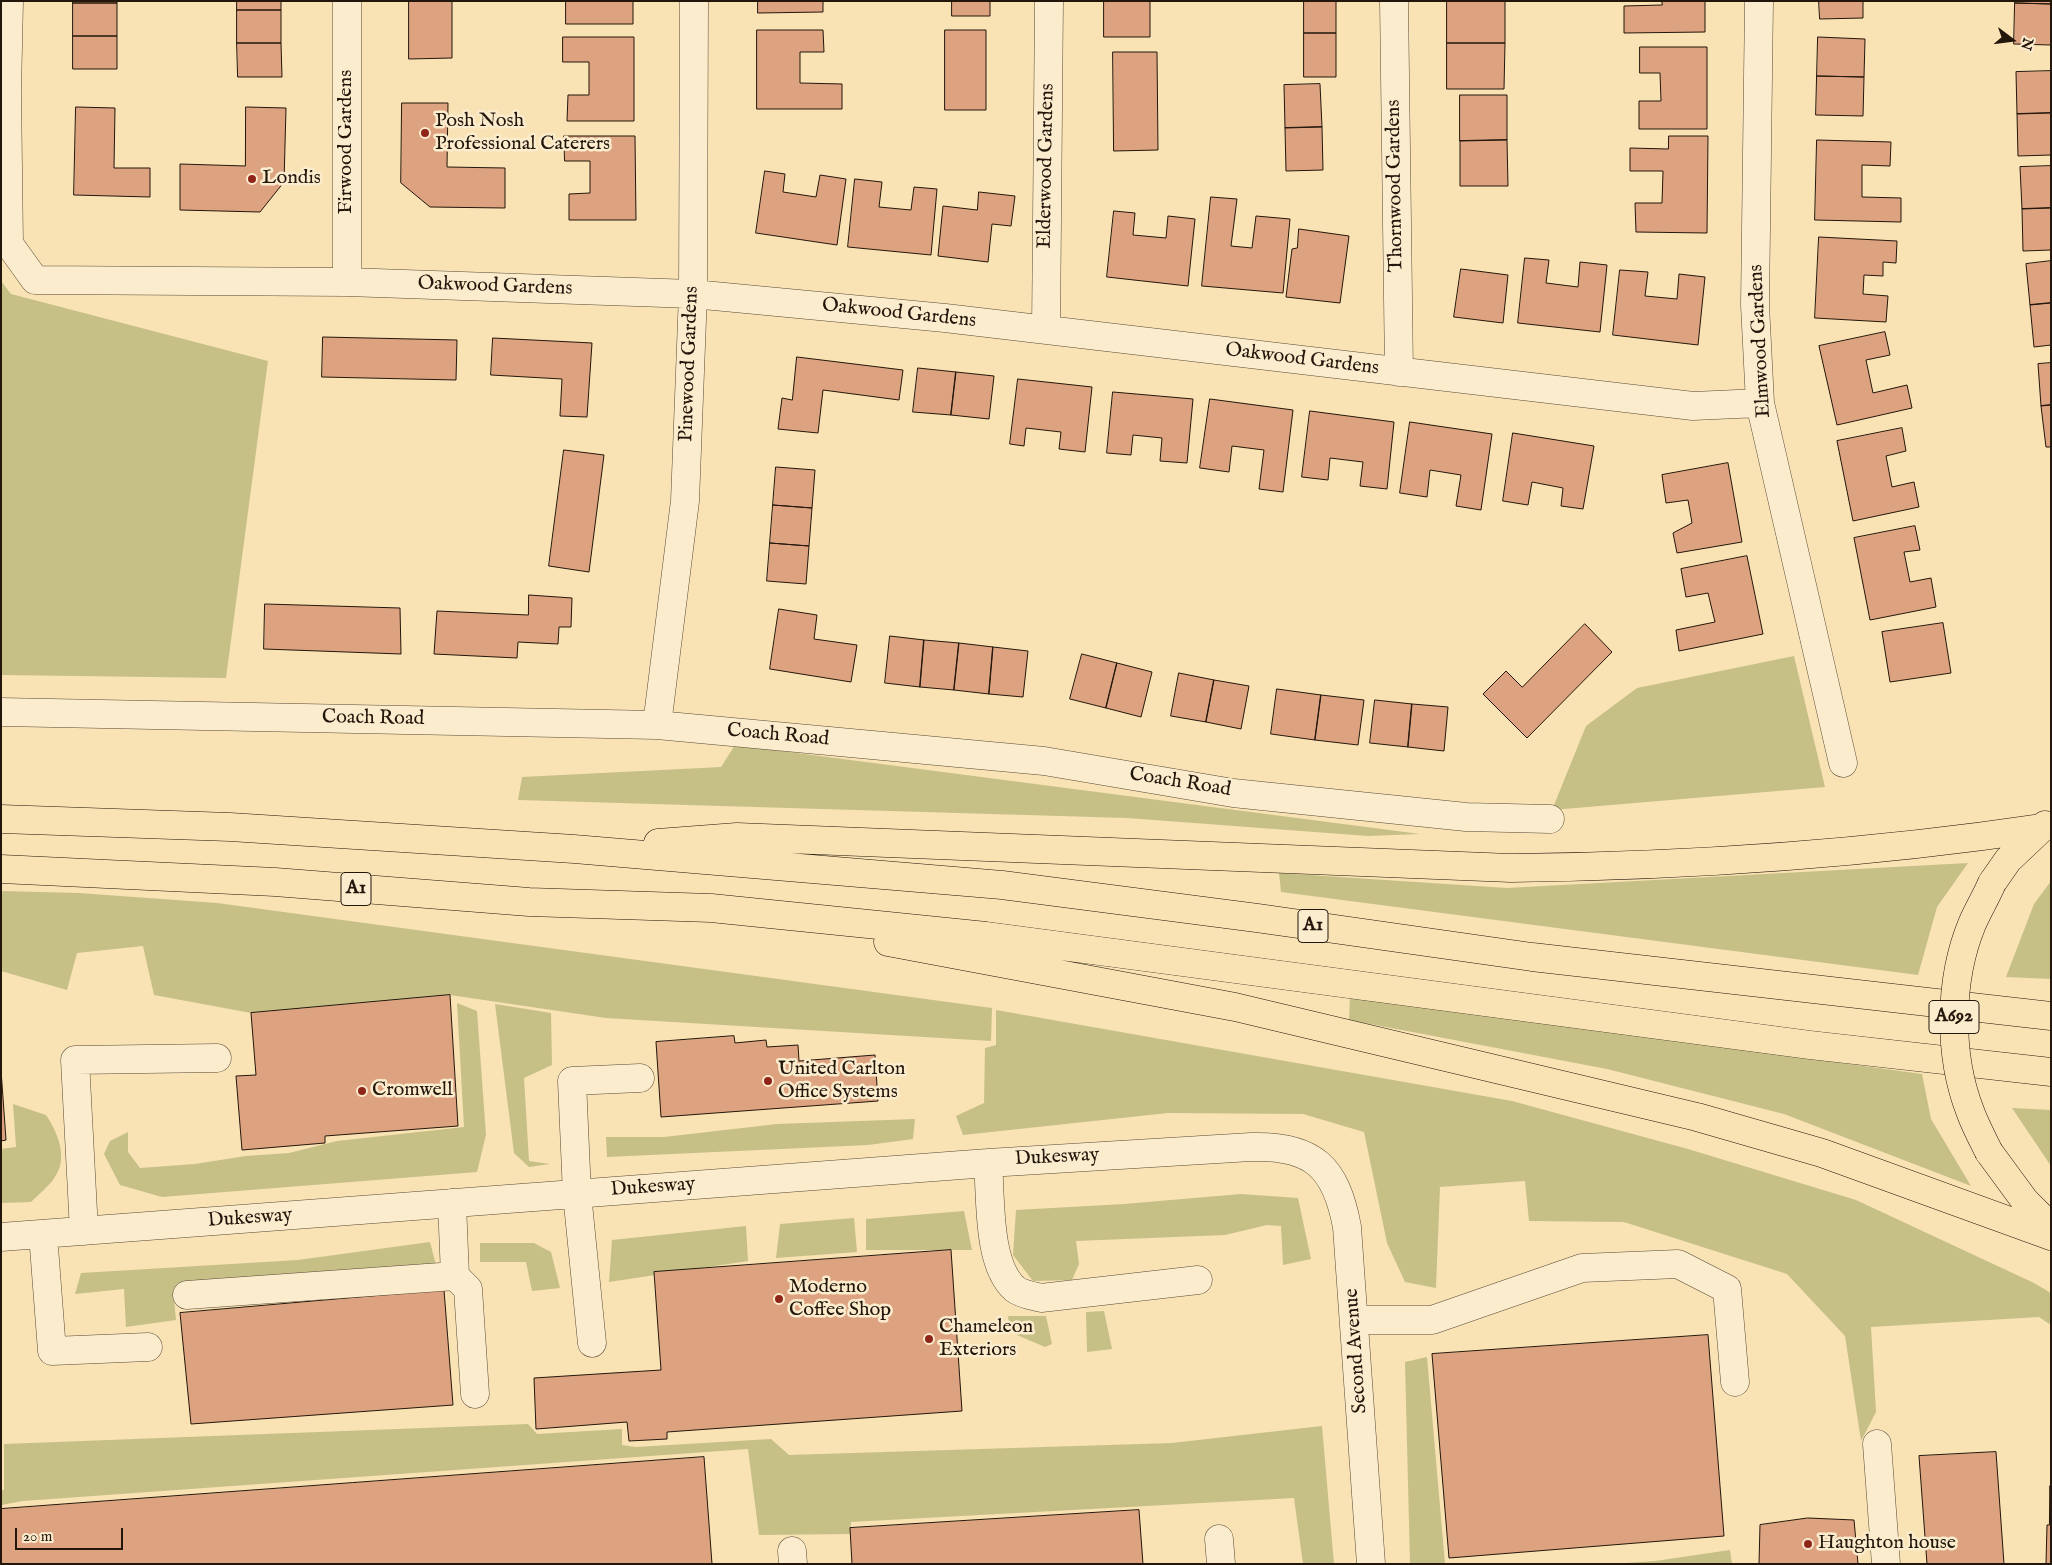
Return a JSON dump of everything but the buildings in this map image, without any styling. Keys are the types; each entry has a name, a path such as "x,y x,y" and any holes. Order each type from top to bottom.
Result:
{"highway":[{"name":"A1","path":"1,818 230,827 574,849 1002,885 1532,957 2051,1016"},
{"name":"A1","path":"574,849 736,837 1512,868 1590,867 1876,850 2046,824"},
{"name":"A692","path":"2046,824 2008,860 1992,883 1969,934 1959,970 1954,1017 1957,1064 1969,1110 1988,1152 2025,1201 2051,1227"},
{"name":"A1","path":"1,869 274,882 529,902 711,908 986,936 1810,1046 2051,1072"},
{"name":"A1","path":"711,908 1235,1008 1698,1116 1822,1153 2051,1236"}],"street":[{"path":"4,91 9,1"},
{"name":"Firwood Gardens","path":"347,1 347,282"},
{"name":"Pinewood Gardens","path":"657,725 685,501 693,294 694,1"},
{"name":"Elderwood Gardens","path":"1046,330 1049,1"},
{"name":"Thornwood Gardens","path":"1394,1 1398,372"},
{"name":"Elmwood Gardens","path":"1759,1 1755,305 1760,404 1843,763"},
{"name":"Oakwood Gardens","path":"4,91 9,244 35,280 347,282 693,294 1046,330 1693,406 1760,404"},
{"name":"Coach Road","path":"1,712 657,725 1044,761 1262,796 1466,817 1550,819"},
{"path":"84,1231 75,1060 217,1058"},
{"path":"592,1343 578,1194 572,1082 640,1078"},
{"name":"Dukesway","path":"1,1237 988,1163 1251,1146 1280,1147 1305,1154"},
{"name":"Second Avenue","path":"1305,1154 1322,1167 1334,1182 1343,1203 1347,1227 1372,1564"},
{"path":"988,1163 995,1252 1002,1274 1016,1290 1040,1298 1198,1280"},
{"path":"452,1204 456,1276 468,1289 474,1394"},
{"path":"43,1234 52,1352 148,1347"},
{"path":"1354,1320 1432,1320 1582,1268 1678,1264 1727,1289 1735,1382"},
{"path":"187,1296 456,1276"},
{"path":"1877,1444 1886,1564"}],"shaded area":[{"path":"1,281 11,294 268,361 226,678 1,675"},
{"path":"1794,656 1825,787 1552,810 1586,726 1637,688"},
{"path":"735,745 1420,834 1368,836 1127,818 518,800 522,777 721,767"},
{"path":"1968,863 1937,907 1918,975 1281,892 1279,873 1507,888"},
{"path":"2051,881 2051,979 2006,977 2034,904"},
{"path":"1,891 79,893 217,903 992,1008 991,1041 606,1018 450,995 251,1013 154,995 143,946 77,953 67,990 1,971"},
{"path":"1350,996 1922,1074 1931,1119 1971,1186 1784,1114 1607,1069 1349,1020"},
{"path":"457,1003 477,1011 486,1135 477,1172 162,1197 120,1185 104,1154 110,1141 128,1132 128,1152 140,1168 195,1164 246,1156 289,1153 337,1141 464,1127"},
{"path":"495,1004 551,1013 552,1065 524,1078 529,1161 550,1164 529,1167 514,1153"},
{"path":"996,1010 1512,1101 1688,1149 1856,1200 2034,1283 2051,1293 2051,1325 2039,1317 1871,1327 1876,1412 1861,1441 1845,1336 1787,1274 1624,1222 1529,1221 1525,1181 1440,1187 1436,1288 1405,1282 1387,1243 1364,1132 1303,1114 1168,1113 963,1135 956,1116 984,1103 985,1048 996,1045"},
{"path":"13,1104 46,1115 60,1144 61,1160 54,1179 31,1202 1,1203 1,1149 16,1147"},
{"path":"2012,1108 2051,1110 2051,1166"},
{"path":"915,1119 913,1139 868,1145 607,1157 606,1137 664,1137 777,1124"},
{"path":"1241,1194 1298,1198 1311,1259 1283,1265 1281,1226 1267,1225 1225,1235 1076,1241 1079,1264 1072,1280 1033,1281 1013,1255 1016,1210 1124,1204"},
{"path":"964,1211 972,1250 866,1250 866,1219"},
{"path":"854,1218 857,1252 776,1258 780,1224"},
{"path":"746,1226 748,1261 609,1282 612,1240"},
{"path":"430,1242 436,1265 356,1270 173,1289 176,1320 126,1327 124,1289 75,1294 81,1273 298,1260"},
{"path":"480,1243 534,1243 551,1252 560,1288 532,1291 526,1262 480,1262"},
{"path":"1104,1311 1112,1349 1087,1352 1086,1312"},
{"path":"1008,1316 1046,1316 1052,1344 1045,1347 1010,1332"},
{"path":"1427,1357 1445,1564 1410,1564 1405,1362"},
{"path":"528,1424 537,1434 622,1429 622,1445 636,1447 771,1439 789,1455 1172,1443 1322,1426 1334,1564 1303,1564 1294,1498 851,1522 850,1534 759,1535 748,1449 23,1501 1,1505 1,1490 4,1490 4,1444"},
{"path":"1730,1550 1732,1564 1611,1564 1655,1561"}],"place":[{"name":"Posh Nosh Professional Caterers","path":"425,133"},
{"name":"Londis","path":"252,179"},
{"name":"United Carlton Office Systems","path":"768,1081"},
{"name":"Cromwell","path":"362,1091"},
{"name":"Moderno Coffee Shop","path":"779,1299"},
{"name":"Chameleon Exteriors","path":"929,1339"},
{"name":"Haughton house","path":"1808,1544"}]}
